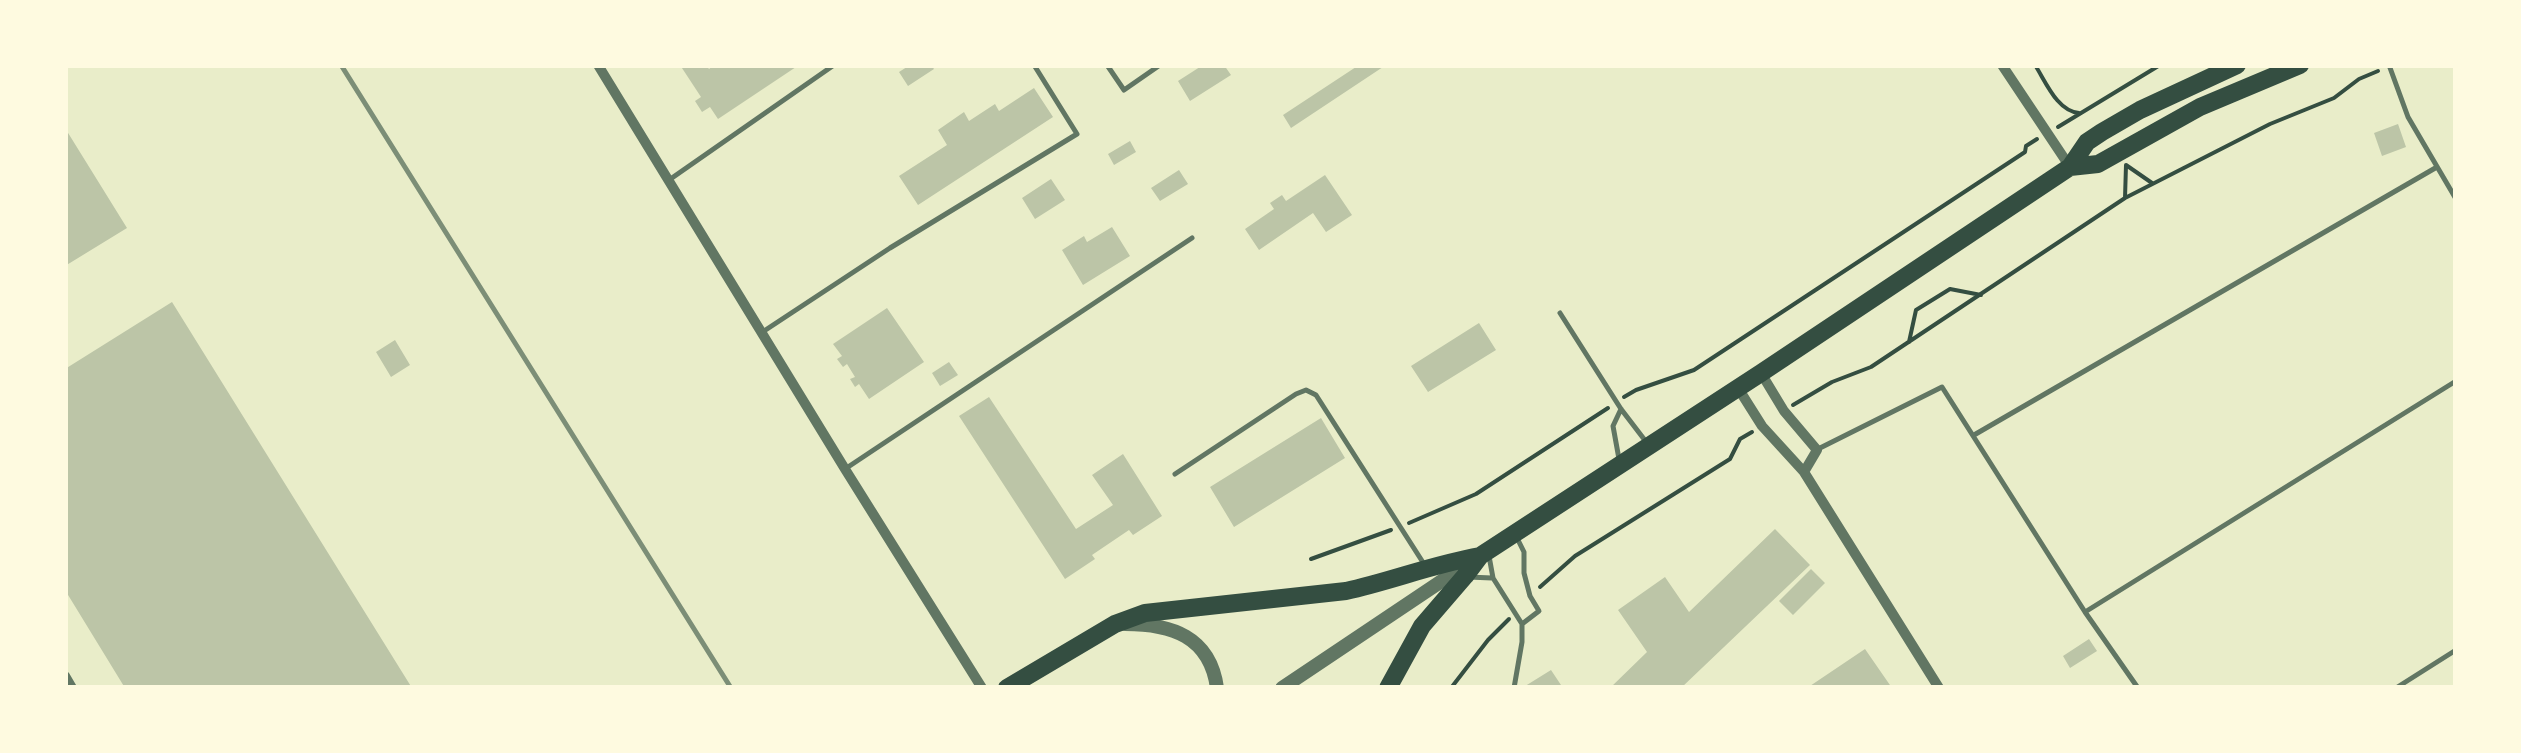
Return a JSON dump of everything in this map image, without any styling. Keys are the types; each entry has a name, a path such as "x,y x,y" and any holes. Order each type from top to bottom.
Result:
{"highway":[{"path":"1388,688 1422,626 1484,553 2070,166 2087,142 2102,132 2237,65"},
{"path":"2070,166 2098,164 2200,107 2300,65"},
{"path":"1007,688 1114,624 1145,614 1346,590 1484,553"}],"street":[{"path":"598,65 982,688"},
{"path":"2002,65 2070,166"},
{"path":"1762,373 1784,411 1817,450 1804,472"},
{"path":"1738,388 1762,426 1804,472 1939,688"},
{"path":"1282,688 1484,553"},
{"path":"1114,624 1153,624 1190,639 1205,654 1216,676 1217,688"},
{"path":"65,676 72,688"}],"lane":[{"path":"669,180 834,65"},
{"path":"762,332 1076,134 1034,65"},
{"path":"1106,65 1124,90 1160,65"},
{"path":"2389,65 2408,116 2456,198"},
{"path":"1974,435 2437,167"},
{"path":"845,469 1192,238"},
{"path":"1560,313 1618,406 1649,446"},
{"path":"2085,612 2456,381"},
{"path":"1817,450 1942,388 2138,688"},
{"path":"1176,474 1306,390 1316,395 1427,569"},
{"path":"1618,406 1613,426 1620,464"},
{"path":"1514,533 1524,552 1530,596 1540,611 1522,624"},
{"path":"1484,553 1493,578 1522,624 1514,688"},
{"path":"1465,576 1493,578"},
{"path":"2396,688 2456,650"}],"path":[{"path":"2034,65 2060,104 2070,112 2080,113"},
{"path":"1310,559 1476,494 1618,406 1636,390 1694,370 2024,152 2026,146 2160,65"},
{"path":"1784,411 1832,382 1871,367 2126,198 2270,124 2334,98 2359,78 2389,65"},
{"path":"2126,198 2126,166 2152,184"},
{"path":"1909,342 1916,310 1950,288 1981,295"},
{"path":"1530,596 1575,556 1730,459 1740,439 1762,426"},
{"path":"1451,688 1488,640 1516,612"}],"building":[{"path":"680,65 706,65 709,69 714,65 799,65 718,119 710,107 702,112 695,101 701,97"},
{"path":"910,65 931,65 934,69 908,86 899,72"},
{"path":"1203,65 1224,65 1231,75 1190,101 1178,81"},
{"path":"1359,65 1386,65 1291,128 1283,115"},
{"path":"1034,88 1053,117 918,205 899,176 947,145 938,130 964,112 969,121 995,104 999,111"},
{"path":"2398,124 2406,147 2382,156 2374,133"},
{"path":"65,128 127,228 65,266"},
{"path":"1130,141 1136,152 1114,165 1108,154"},
{"path":"1179,170 1188,184 1160,201 1151,188"},
{"path":"1325,175 1352,215 1326,232 1313,213 1259,250 1245,229 1274,209 1270,203 1282,195 1286,201"},
{"path":"1051,179 1065,200 1035,219 1022,198"},
{"path":"1112,227 1130,256 1083,285 1062,250 1084,236 1087,242"},
{"path":"172,302 412,688 125,688 65,590 65,369"},
{"path":"887,308 924,362 869,399 859,384 855,387 850,379 855,377 847,364 843,367 837,359 842,356 833,344"},
{"path":"1479,323 1496,350 1428,392 1411,366"},
{"path":"395,340 410,365 391,377 376,352"},
{"path":"949,362 958,375 940,386 932,373"},
{"path":"989,397 1076,529 1113,505 1092,475 1123,454 1162,516 1133,535 1129,530 1065,579 959,416"},
{"path":"1321,418 1345,458 1234,527 1210,487"},
{"path":"1775,529 1810,565 1681,688 1610,688 1647,652 1618,610 1665,577 1689,612"},
{"path":"1811,569 1825,583 1793,615 1779,601"},
{"path":"2089,639 2097,651 2070,668 2063,656"},
{"path":"1865,649 1892,688 1807,688"},
{"path":"1551,670 1563,688 1522,688"}],"railway":[{"path":"341,65 731,688"}]}
